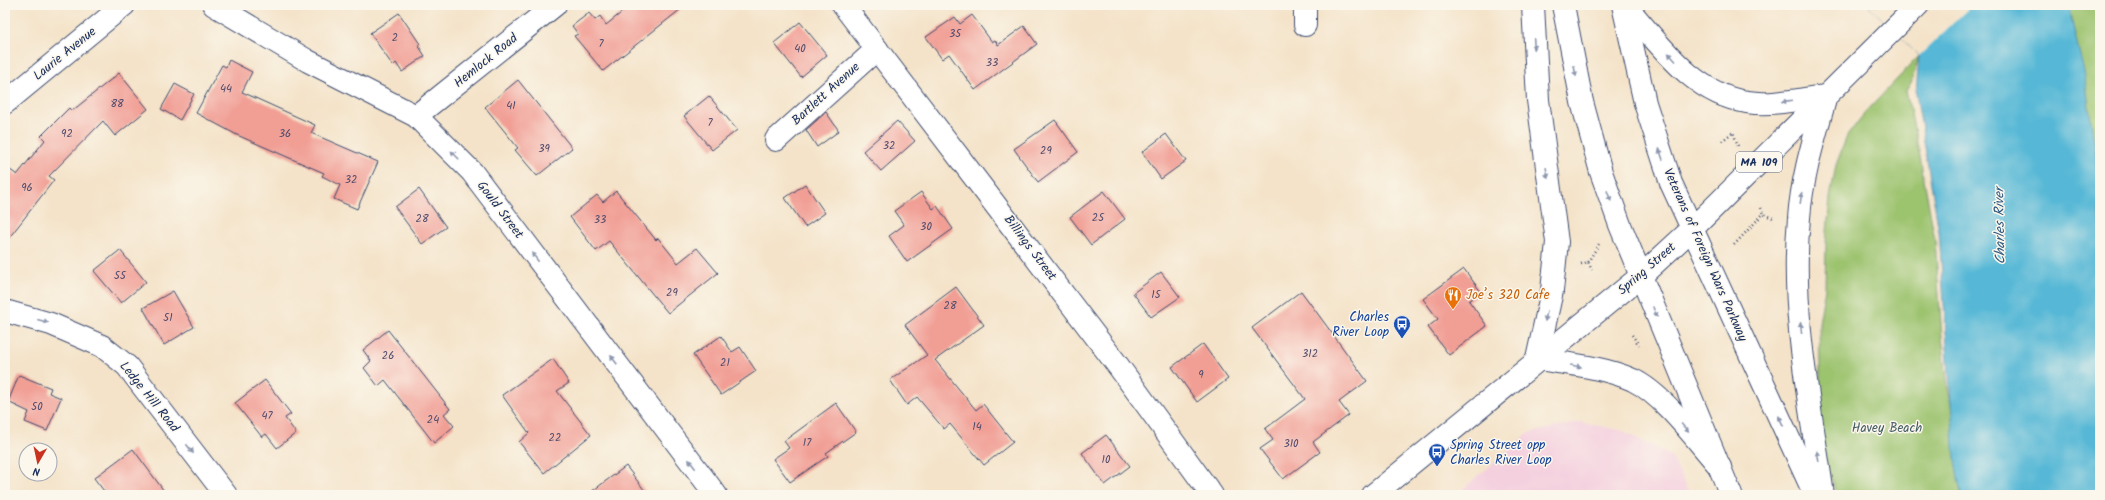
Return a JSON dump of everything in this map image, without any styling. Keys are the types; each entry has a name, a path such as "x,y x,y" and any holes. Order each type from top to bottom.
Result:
{"main road":[{"name":"Laurie Avenue","path":"5,103 124,5"},
{"name":"Gould Street","path":"214,5 308,61 416,116 472,172 716,495"},
{"name":"Hemlock Road","path":"416,116 555,5"},
{"name":"Billings Street","path":"843,5 1119,367 1212,495"},
{"path":"1533,5 1538,100 1557,242 1552,291 1537,359 1615,373 1641,385 1663,403 1720,467"},
{"path":"1563,5 1576,74 1596,156 1608,192 1731,495"},
{"path":"1624,5 1683,69 1709,90 1726,97 1756,103 1826,96 1803,188 1799,216 1796,263 1802,341 1823,495"},
{"name":"Veterans of Foreign Wars Parkway","path":"1624,5 1633,56 1653,130 1669,178 1815,495"},
{"name":"Spring Street","path":"1373,495 1537,359 1641,276 1692,229 1918,5"},
{"name":"Bartlett Avenue","path":"776,140 877,49"},
{"name":"Ledge Hill Road","path":"5,311 51,324 102,346 126,366 226,495"}],"path":[{"path":"1722,141 1733,132 1740,150"},
{"path":"1761,208 1763,214"},
{"path":"1763,214 1776,219"},
{"path":"1734,245 1763,214"},
{"path":"1588,262 1603,237"}],"shaded area":[{"path":"1580,422 1624,431 1672,457 1690,495 1456,495 1529,433"}],"green space":[{"path":"2068,5 2100,5 2100,182 2071,18"},
{"name":"Havey Beach","path":"1919,56 1912,81 1906,91 1919,151 1935,240 1942,337 1948,388 1968,495 1838,495 1819,451 1819,323 1825,288 1826,243 1830,198 1836,165 1847,136 1864,114"}],"water":[{"name":"Charles River","path":"1868,5 2068,5 2084,72 2100,182 2100,495 1961,495 1955,460 1939,232 1916,93 1919,56"}],"pier":[{"path":"1868,5 1972,5 1919,56"}],"building":[{"path":"631,5 686,5 603,71 574,36 578,34 572,26 589,13 595,20 600,16 606,25"},
{"path":"399,13 420,44 418,45 425,56 402,72 396,63 393,66 370,33"},
{"path":"972,15 992,42 995,40 998,45 1024,26 1037,44 975,90 949,54 942,59 926,37 955,17 960,24"},
{"path":"800,22 827,55 801,77 774,43"},
{"path":"229,60 252,72 242,92 315,125 311,133 378,162 357,209 334,199 340,185 322,176 324,173 237,135 196,113 222,65 226,67"},
{"path":"119,73 148,109 115,136 103,121 49,176 54,180 5,243 5,166 17,175 45,140 41,136 69,108 72,111"},
{"path":"518,80 572,148 537,176 515,150 518,148 485,107"},
{"path":"175,84 194,94 180,120 161,109"},
{"path":"709,96 737,130 712,150 684,116"},
{"path":"826,112 839,131 817,147 806,130"},
{"path":"1055,120 1078,152 1038,182 1014,149"},
{"path":"897,121 915,141 881,171 863,151"},
{"path":"1166,134 1186,161 1161,179 1142,152"},
{"path":"805,184 825,213 805,227 785,198"},
{"path":"419,189 446,227 422,244 395,207"},
{"path":"616,191 656,240 658,238 678,263 697,248 718,273 668,313 609,241 596,251 570,217 597,195 603,202"},
{"path":"1104,191 1125,219 1091,245 1070,217"},
{"path":"921,192 933,209 937,206 953,229 907,262 889,236 904,225 894,211"},
{"path":"120,250 146,282 121,303 94,271"},
{"name":"Joe’s 320 Cafe","path":"1464,269 1481,292 1469,301 1487,326 1449,355 1428,327 1438,319 1423,299"},
{"path":"1161,272 1180,297 1151,317 1133,293"},
{"path":"956,287 984,325 935,360 976,410 983,404 1013,442 984,465 950,424 944,429 917,397 907,405 890,380 927,355 905,325"},
{"path":"173,291 194,327 164,345 143,308"},
{"path":"1301,291 1367,381 1339,402 1349,415 1313,442 1320,452 1283,479 1260,449 1273,440 1265,429 1305,399 1252,328"},
{"path":"388,330 450,409 444,414 454,426 434,443 385,380 378,386 364,368 371,361 363,350"},
{"path":"721,336 732,352 740,347 756,371 721,395 693,355"},
{"path":"1203,344 1228,379 1197,402 1172,367"},
{"path":"553,359 569,383 557,391 591,435 544,473 519,442 529,433 502,395"},
{"path":"19,375 51,388 49,393 61,398 47,431 25,422 29,412 8,402"},
{"path":"265,380 291,414 285,418 296,433 277,448 266,434 262,437 235,403"},
{"path":"836,403 856,432 826,453 828,456 790,482 773,459 789,448 784,441"},
{"path":"1106,435 1130,466 1105,485 1082,453"},
{"path":"133,449 167,495 107,495 94,478"},
{"path":"626,466 648,495 587,495"}],"place":[{"name":"Joe’s 320 Cafe","path":"1453,310"},
{"name":"Charles River Loop","path":"1402,339"},
{"name":"Spring Street opp Charles River Loop","path":"1437,467"}]}
